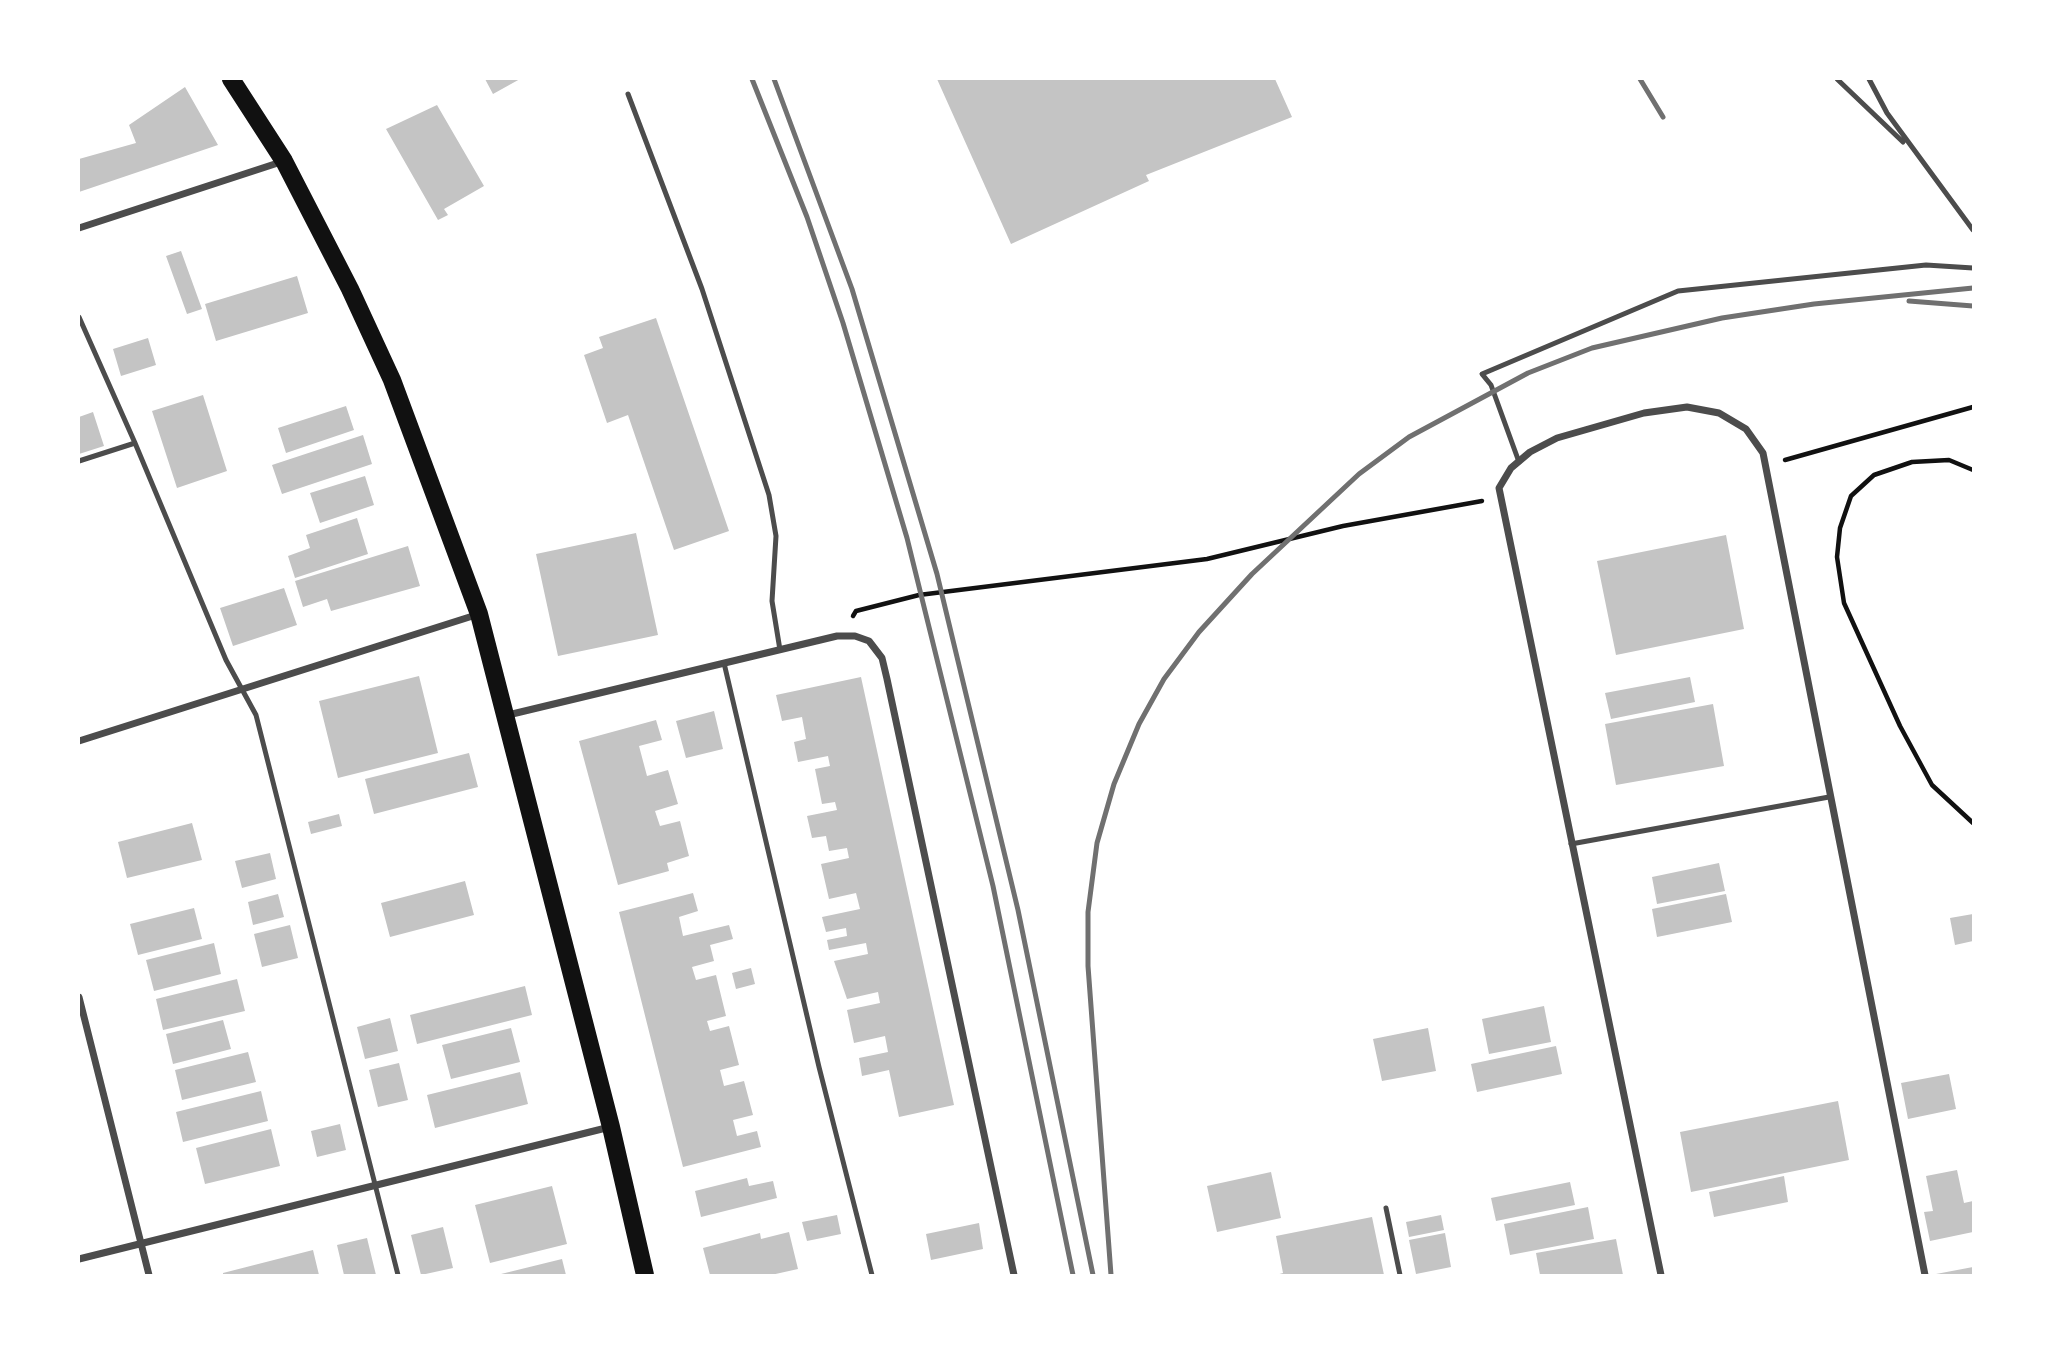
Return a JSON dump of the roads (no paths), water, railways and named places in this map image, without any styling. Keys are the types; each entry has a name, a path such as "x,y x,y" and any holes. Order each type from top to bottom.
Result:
{"main road":[{"path":"237,81 284,161 350,289 392,380 479,614 508,715 611,1127 645,1275"}],"street":[{"path":"79,228 284,161"},
{"path":"1661,1275 1499,488 1511,468 1519,461 1557,438 1644,413 1688,407 1719,413 1746,429 1763,453 1925,1275"},
{"path":"79,741 240,687 479,614"},
{"path":"508,715 837,636 855,636 869,641 882,658 887,678 1014,1275"},
{"path":"79,996 149,1275"},
{"path":"79,1259 611,1127"}],"lane":[{"path":"1837,79 1913,151"},
{"path":"1869,79 1886,113 1973,230"},
{"path":"628,93 702,289 769,495 776,536 772,601 780,650"},
{"path":"1519,461 1491,385 1482,374 1678,291 1926,265 1973,268"},
{"path":"79,317 226,660 256,715 398,1275"},
{"path":"79,461 135,443"},
{"path":"724,663 819,1067 872,1275"},
{"path":"1571,844 1829,797"},
{"path":"1386,1208 1400,1275"}],"railway":[{"path":"752,79 807,217 843,323 907,538 993,886 1073,1275"},
{"path":"774,79 852,289 937,574 1018,910 1093,1275"},
{"path":"1640,79 1663,117"},
{"path":"1111,1275 1088,966 1088,912 1097,843 1114,784 1139,724 1164,679 1199,632 1252,574 1359,474 1409,437 1528,373 1592,348 1722,318 1814,304 1973,288"},
{"path":"1909,301 1973,306"}]}
